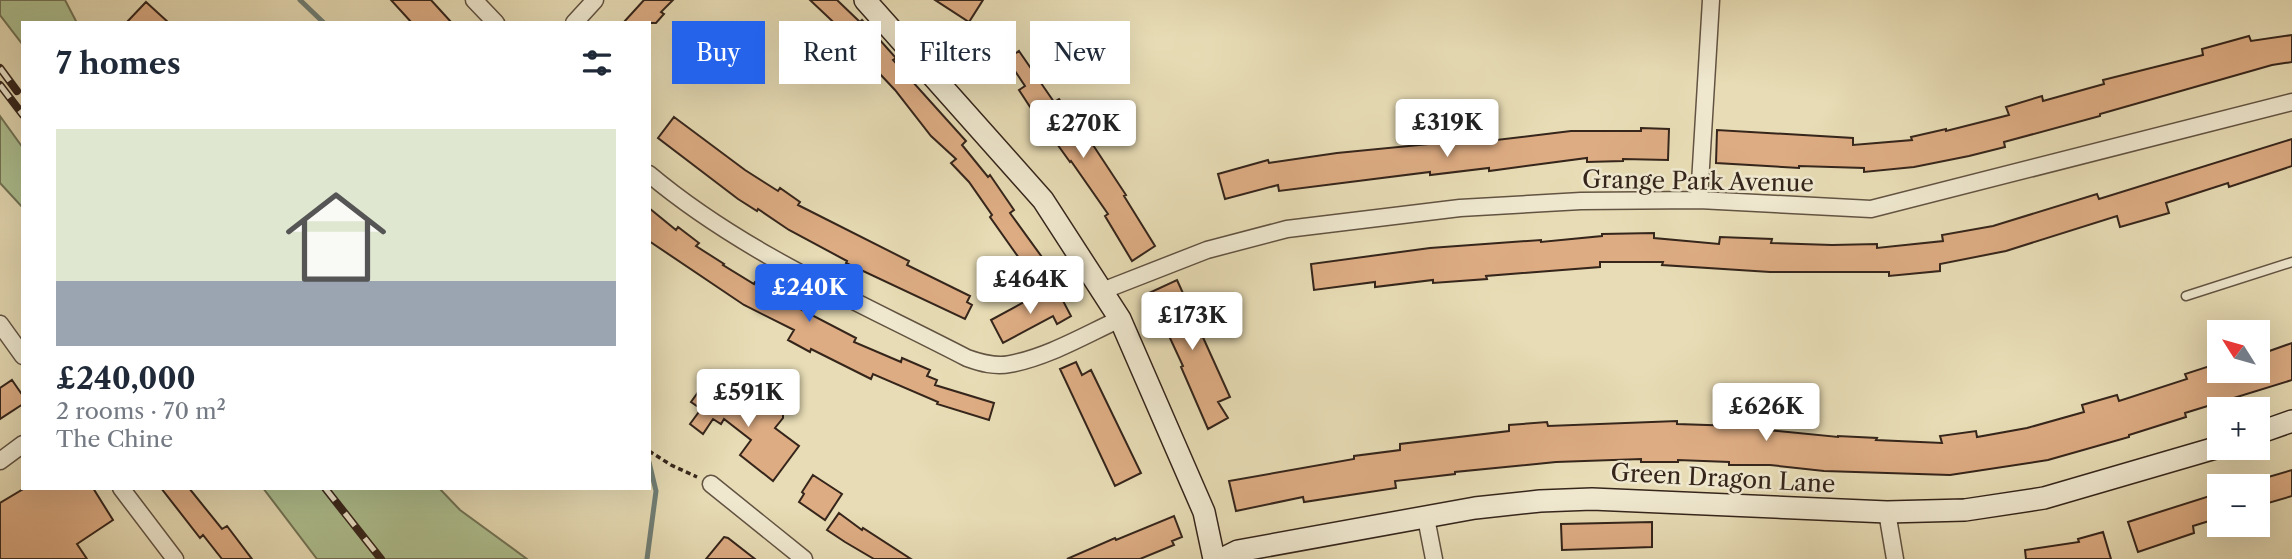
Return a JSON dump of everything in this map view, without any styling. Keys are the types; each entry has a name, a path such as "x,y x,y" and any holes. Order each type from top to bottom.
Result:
{"street":[{"path":"474,0 494,21"},
{"path":"576,21 595,0"},
{"path":"865,0 1043,200 1120,319 1204,512 1214,559"},
{"path":"1699,200 1711,0"},
{"name":"Grange Park Avenue","path":"1102,292 1207,250 1287,229 1460,208 1581,201 1699,200 1871,209 2292,102"},
{"path":"651,176 723,229 967,358 986,364 1008,365 1120,319"},
{"path":"0,324 21,353"},
{"path":"2270,429 2292,421"},
{"path":"0,461 21,445"},
{"name":"Green Dragon Lane","path":"1222,559 1238,551 1475,508 1540,501 1592,499 1887,512 1965,510 2044,498 2207,450"},
{"path":"711,484 804,559"},
{"path":"123,490 175,559"},
{"path":"1887,512 1895,559"},
{"path":"1426,518 1434,559"}],"lane":[{"path":"2186,296 2292,262"}],"path":[{"path":"651,452 711,484"}],"green space":[{"path":"0,0 65,0 76,21 21,21 21,42 0,15"},
{"path":"0,116 21,145 21,206 0,183"},
{"path":"265,490 441,490 460,510 527,559 317,559"}],"building":[{"path":"391,0 431,0 450,21 410,21"},
{"path":"644,0 673,0 661,12 664,14 656,23 625,21"},
{"path":"810,0 837,0 859,21 832,21"},
{"path":"935,0 983,0 967,21"},
{"path":"146,2 167,21 128,21"},
{"path":"2292,35 2292,62 2272,65 2100,114 2004,142 2005,147 1969,156 1914,167 1864,172 1864,168 1799,168 1716,163 1717,130 1853,138 1853,145 1912,140 1911,137 2009,115 2006,107 2042,96 2043,101 2104,84 2103,80 2203,55 2202,49 2249,36 2251,41"},
{"path":"881,41 895,57 895,84 915,84 966,141 962,145 988,177 990,175 1014,210 1010,213 1047,264 1031,275 969,182 951,163 956,159 931,136 881,75"},
{"path":"1019,51 1030,67 1030,84 1042,84 1054,102 1059,99 1093,145 1155,246 1132,261 1105,216 1108,214 1071,161 1034,118 1036,116 1019,90 1025,86 1016,72 1016,53"},
{"path":"674,117 745,170 800,202 798,205 909,261 907,265 970,296 967,302 972,305 965,319 846,263 847,261 738,199 658,138"},
{"path":"1641,128 1669,129 1668,160 1623,159 1587,162 1587,158 1489,171 1489,168 1430,175 1430,172 1279,191 1278,185 1225,199 1218,174 1268,160 1269,163 1337,153 1470,140 1471,143 1571,131 1641,131"},
{"path":"2292,139 2292,166 2229,187 2228,183 2166,203 2169,213 2120,227 2117,216 2006,251 1940,264 1940,271 1889,276 1889,272 1770,272 1662,265 1663,262 1600,262 1600,267 1486,276 1487,279 1433,283 1433,280 1375,287 1375,282 1314,290 1311,264 1430,248 1541,242 1602,234 1654,233 1654,238 1719,244 1720,237 1772,239 1771,243 1877,244 1877,248 1943,241 1942,235 1993,226 2097,194 2099,199"},
{"path":"651,210 676,230 678,227 699,243 696,246 723,265 856,338 854,342 901,362 902,358 930,370 927,376 937,380 935,385 994,403 989,420 937,404 938,402 873,374 871,379 811,349 810,352 788,340 794,330 744,305 651,242"},
{"path":"1177,280 1230,397 1218,402 1228,418 1208,429 1181,367 1183,366 1149,293"},
{"path":"1046,290 1052,301 1061,297 1071,316 1057,324 1053,316 1003,343 991,320"},
{"path":"2292,343 2292,380 2237,397 2207,397 2207,406 2185,413 2186,417 2129,437 2048,460 1950,475 1824,471 1678,460 1556,462 1395,481 1396,488 1304,502 1303,497 1236,511 1229,481 1354,459 1354,456 1400,450 1400,444 1509,431 1509,425 1547,422 1548,426 1677,421 1677,424 1768,427 1768,430 1838,437 1942,443 1940,436 1976,431 1977,437 2027,428 2084,412 2082,405 2117,395 2119,401 2187,379 2185,374 2207,367 2207,383 2270,383 2270,351"},
{"path":"1076,362 1082,375 1091,370 1141,473 1115,486 1060,369"},
{"path":"12,380 21,393 21,405 0,419 0,388"},
{"path":"704,384 719,395 723,391 754,412 774,403 783,409 783,418 775,428 799,446 773,481 740,455 751,440 724,419 721,424 713,419 703,434 690,424 701,409 691,402"},
{"path":"2292,470 2292,496 2270,502 2270,476"},
{"path":"813,475 842,494 825,520 799,502"},
{"path":"22,490 94,490 113,520 77,544 87,559 0,559 0,503"},
{"path":"163,490 191,490 222,529 227,526 252,559 222,559 203,535 200,538"},
{"path":"2207,497 2207,522 2193,526 2194,533 2138,552 2128,522"},
{"path":"839,513 911,559 874,559 845,542 827,530"},
{"path":"1174,516 1182,537 1172,541 1174,545 1140,559 1067,559 1115,538 1116,540"},
{"path":"1652,522 1652,547 1562,550 1561,524"},
{"path":"2103,532 2111,559 2026,559 2025,550 2079,542 2078,539"},
{"path":"724,537 728,538 755,559 706,559"}],"waterway":[{"path":"300,0 322,21"},
{"path":"647,559 656,491 651,470"}],"railway":[{"path":"0,68 17,91"},
{"path":"0,85 21,112"},
{"path":"327,490 381,559"}]}
